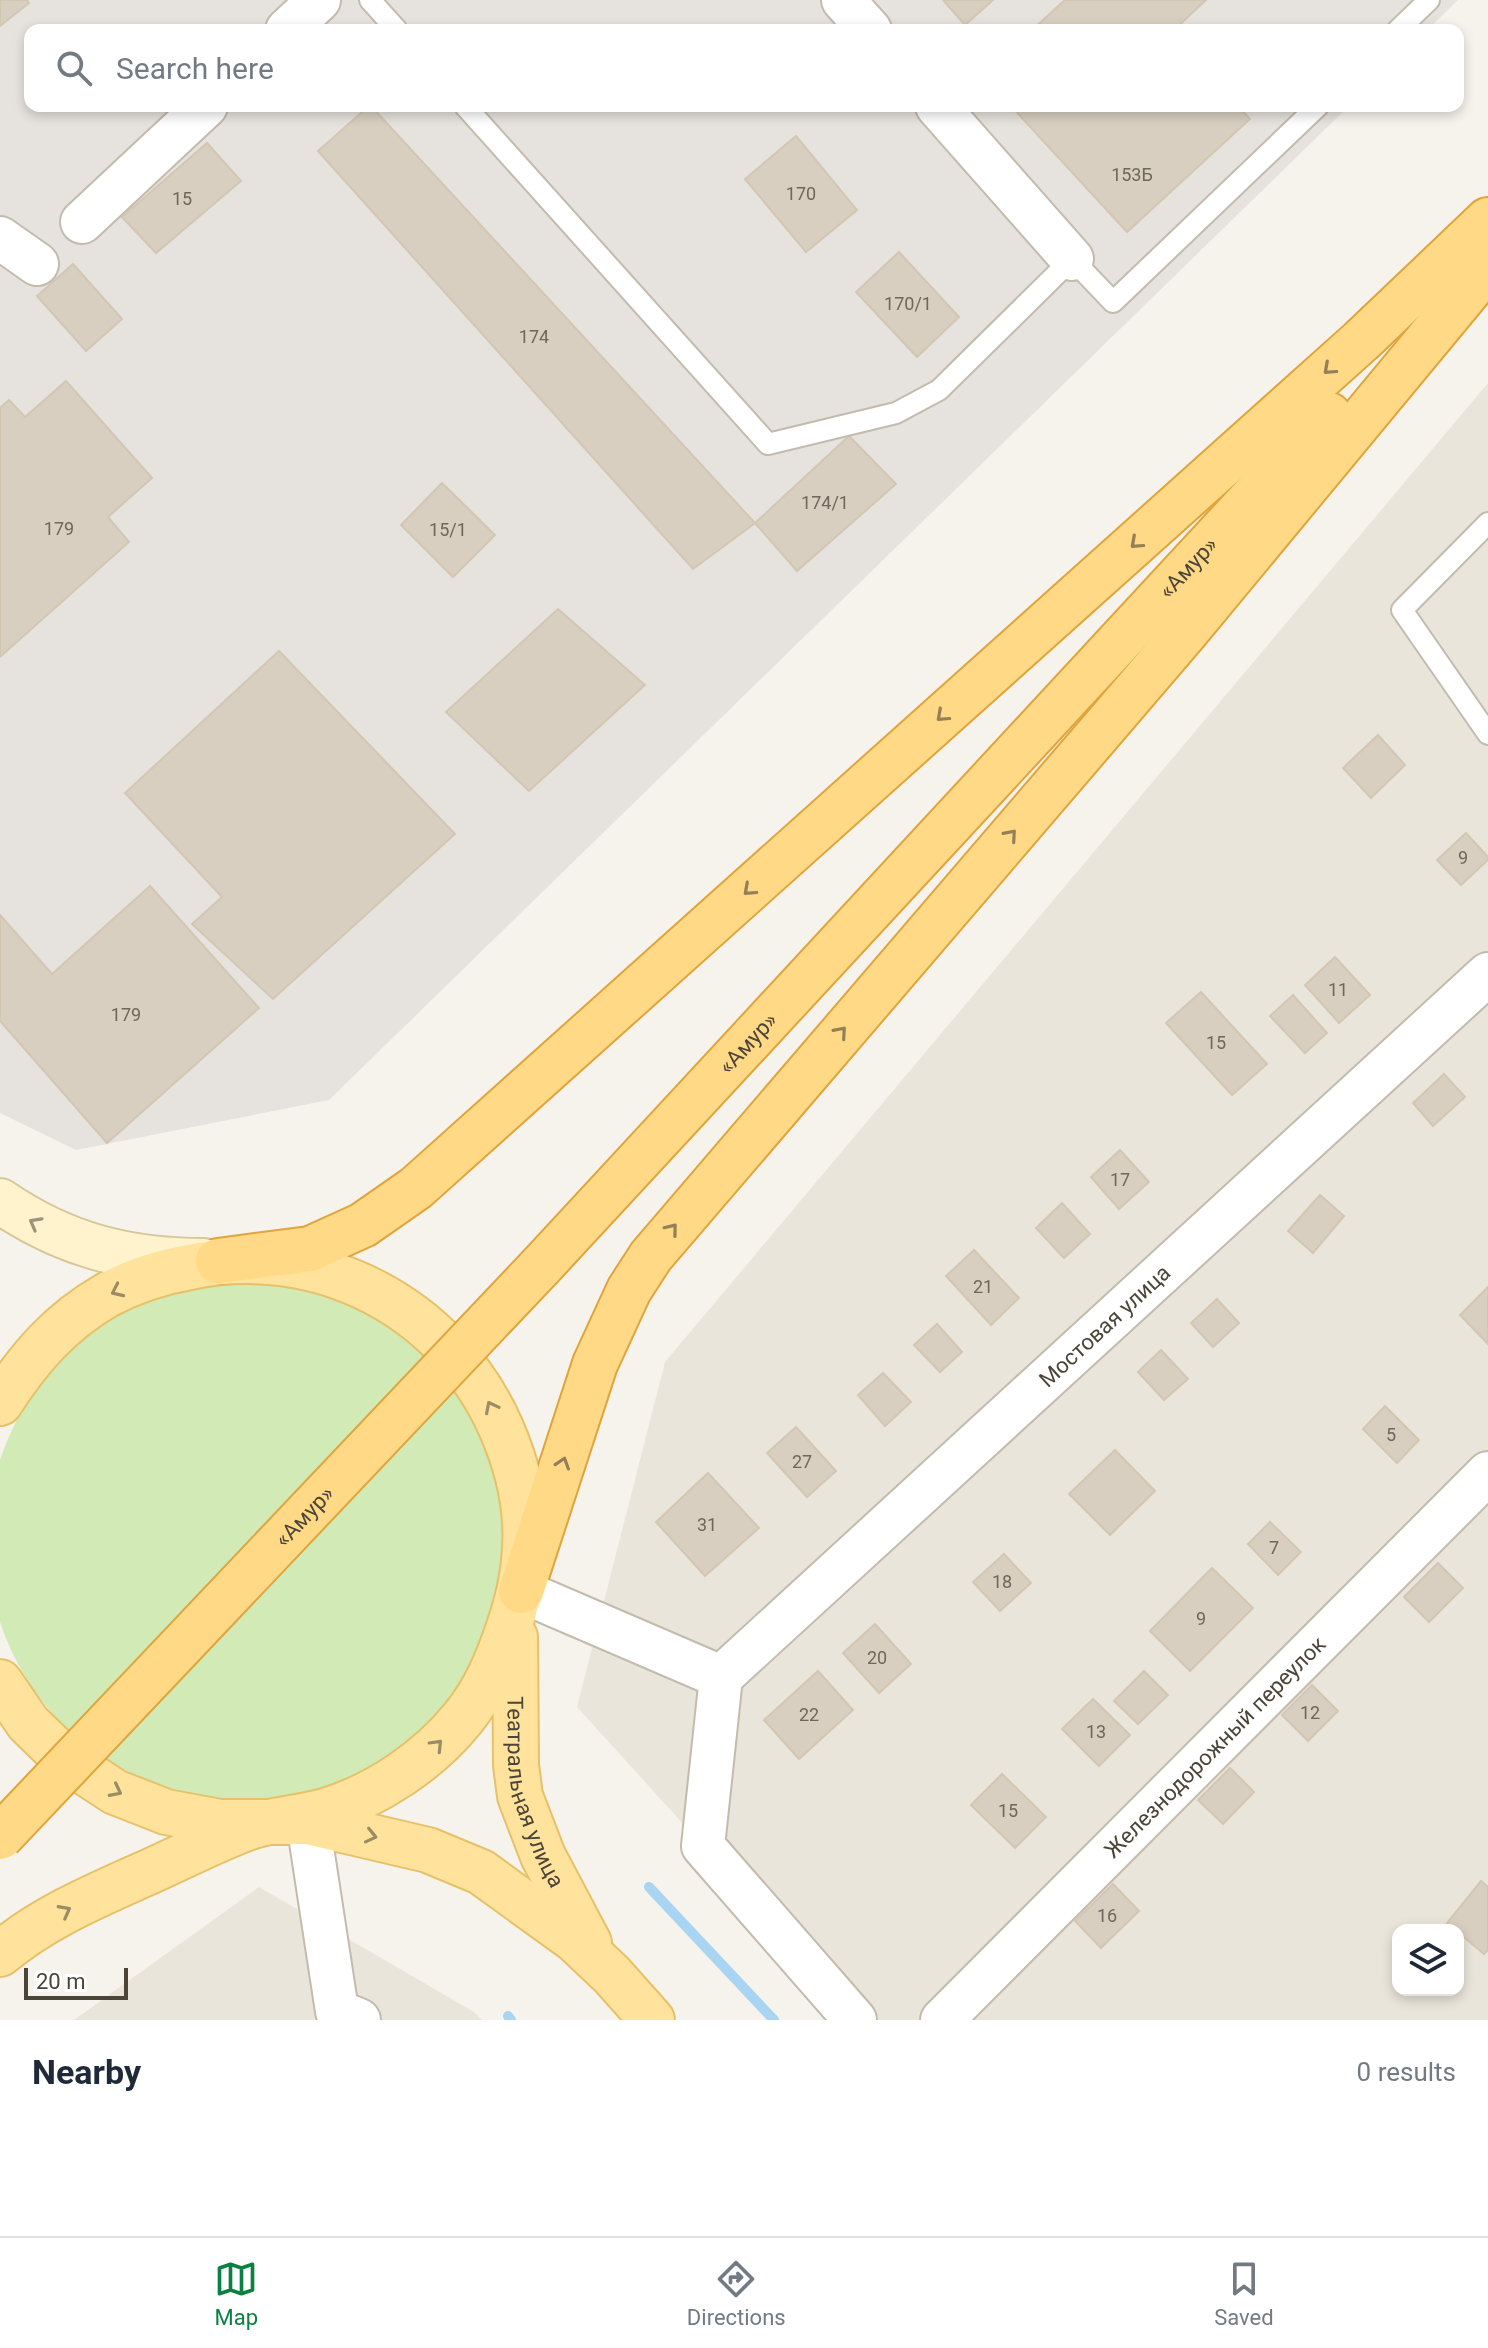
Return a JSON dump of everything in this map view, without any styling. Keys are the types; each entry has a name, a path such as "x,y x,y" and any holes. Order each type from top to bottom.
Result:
{"highway":[{"path":"218,1261 310,1249 363,1225 416,1188 1361,341 1488,220"},
{"name":"«Амур»","path":"0,1837 541,1266 1488,243"},
{"path":"521,1591 595,1364 629,1290 651,1256 1185,633 1488,267"}],"main road":[{"path":"0,1201 45,1229 73,1242 99,1249 179,1261 265,1260 318,1269 369,1288 417,1318 458,1357 490,1402 513,1454 524,1508 525,1564 521,1591 494,1670 464,1717 425,1757 377,1789 326,1811 230,1835 74,1906 37,1926 0,1954"},
{"path":"0,1403 25,1365 60,1328 108,1295 158,1273 218,1261"},
{"name":"Театральная улица","path":"521,1591 514,1639 516,1765 520,1796 529,1824 584,1936 612,1975"},
{"path":"0,1682 28,1723 66,1760 115,1792 166,1812 220,1822 288,1822"},
{"name":"Театральная улица","path":"288,1822 428,1850 455,1859 508,1890 575,1940 652,2020"}],"street":[{"path":"293,24 319,0"},
{"path":"843,0 865,24"},
{"path":"82,222 200,112"},
{"path":"942,112 1072,259"},
{"path":"0,238 37,264"},
{"name":"Мостовая улица","path":"721,1677 1488,974"},
{"name":"Железнодорожный переулок","path":"942,2020 1488,1473"},
{"path":"521,1591 721,1677 703,1846 855,2020"},
{"path":"288,1822 337,2011 359,2020"}],"lane":[{"path":"370,0 392,24"},
{"path":"1404,24 1429,0"},
{"path":"470,112 768,444 896,413 939,390 1072,259 1113,302 1312,112"},
{"path":"1488,523 1402,610 1488,734"}],"shaded area":[{"path":"0,0 1458,0 1433,24 24,24 24,112 1343,112 329,1100 76,1150 0,1113"},
{"path":"1488,383 1488,2020 861,2020 577,1707 665,1362"},
{"path":"259,1887 474,2012 482,2020 74,2020"}],"green space":[{"path":"246,1282 297,1287 345,1302 390,1326 429,1358 475,1419 494,1466 504,1516 504,1566 494,1616 475,1663 461,1685 429,1724 390,1756 345,1780 297,1795 271,1799 221,1799 171,1789 124,1770 82,1741 46,1705 17,1663 -1,1619 -1,1463 17,1419 63,1358 102,1326 147,1302 195,1287"}],"building":[{"path":"0,0 27,0 29,3 0,26"},
{"path":"943,0 993,0 966,24"},
{"path":"1065,0 1206,0 1180,24 1039,24"},
{"path":"362,112 377,112 755,523 693,569 318,151"},
{"path":"1017,112 1244,112 1250,119 1127,232"},
{"path":"796,136 857,210 806,252 745,179"},
{"path":"207,143 241,181 156,253 122,217"},
{"path":"899,252 959,317 917,357 856,292"},
{"path":"73,264 122,319 86,351 37,296"},
{"path":"66,381 152,478 108,517 129,542 0,657 0,408 9,400 25,417"},
{"path":"849,436 896,484 797,571 755,523"},
{"path":"442,483 495,535 453,577 401,525"},
{"path":"558,609 645,685 529,791 446,712"},
{"path":"279,651 455,834 273,999 192,924 222,897 125,793"},
{"path":"1378,735 1405,765 1371,798 1343,768"},
{"path":"1466,833 1488,860 1461,885 1437,860"},
{"path":"150,886 259,1008 107,1143 0,1021 0,915 52,974"},
{"path":"1335,957 1370,995 1339,1023 1305,985"},
{"path":"1201,992 1267,1064 1232,1095 1166,1023"},
{"path":"1293,995 1327,1033 1305,1053 1270,1016"},
{"path":"1444,1074 1465,1097 1433,1126 1413,1103"},
{"path":"1120,1150 1149,1182 1119,1209 1091,1177"},
{"path":"1320,1195 1344,1216 1313,1253 1288,1231"},
{"path":"1062,1203 1090,1234 1064,1258 1036,1228"},
{"path":"974,1250 1019,1298 991,1325 946,1276"},
{"path":"1488,1287 1488,1344 1460,1315"},
{"path":"1217,1299 1239,1323 1213,1347 1191,1323"},
{"path":"937,1324 962,1352 940,1372 914,1345"},
{"path":"1161,1350 1188,1379 1164,1400 1138,1372"},
{"path":"883,1373 911,1402 885,1426 858,1395"},
{"path":"1385,1406 1419,1440 1397,1463 1363,1429"},
{"path":"796,1427 836,1471 807,1497 767,1453"},
{"path":"1115,1450 1155,1491 1110,1535 1069,1494"},
{"path":"708,1473 759,1528 705,1576 656,1522"},
{"path":"1270,1522 1301,1552 1278,1575 1248,1544"},
{"path":"1004,1554 1031,1583 1000,1611 973,1582"},
{"path":"1438,1563 1463,1588 1429,1622 1404,1597"},
{"path":"1212,1568 1253,1608 1190,1671 1150,1631"},
{"path":"875,1624 911,1664 879,1693 843,1653"},
{"path":"818,1671 853,1710 799,1759 764,1720"},
{"path":"1144,1671 1168,1695 1138,1724 1114,1701"},
{"path":"1312,1685 1338,1711 1308,1741 1282,1715"},
{"path":"1093,1699 1130,1735 1099,1766 1062,1729"},
{"path":"1230,1768 1254,1792 1223,1824 1198,1800"},
{"path":"1002,1774 1046,1817 1015,1848 971,1805"},
{"path":"1481,1881 1488,1887 1488,1950 1484,1954 1464,1937 1464,1924 1447,1923"},
{"path":"1113,1884 1139,1911 1101,1948 1075,1921"}],"waterway":[{"path":"649,1887 774,2020"},
{"path":"508,2016 511,2020"}]}
